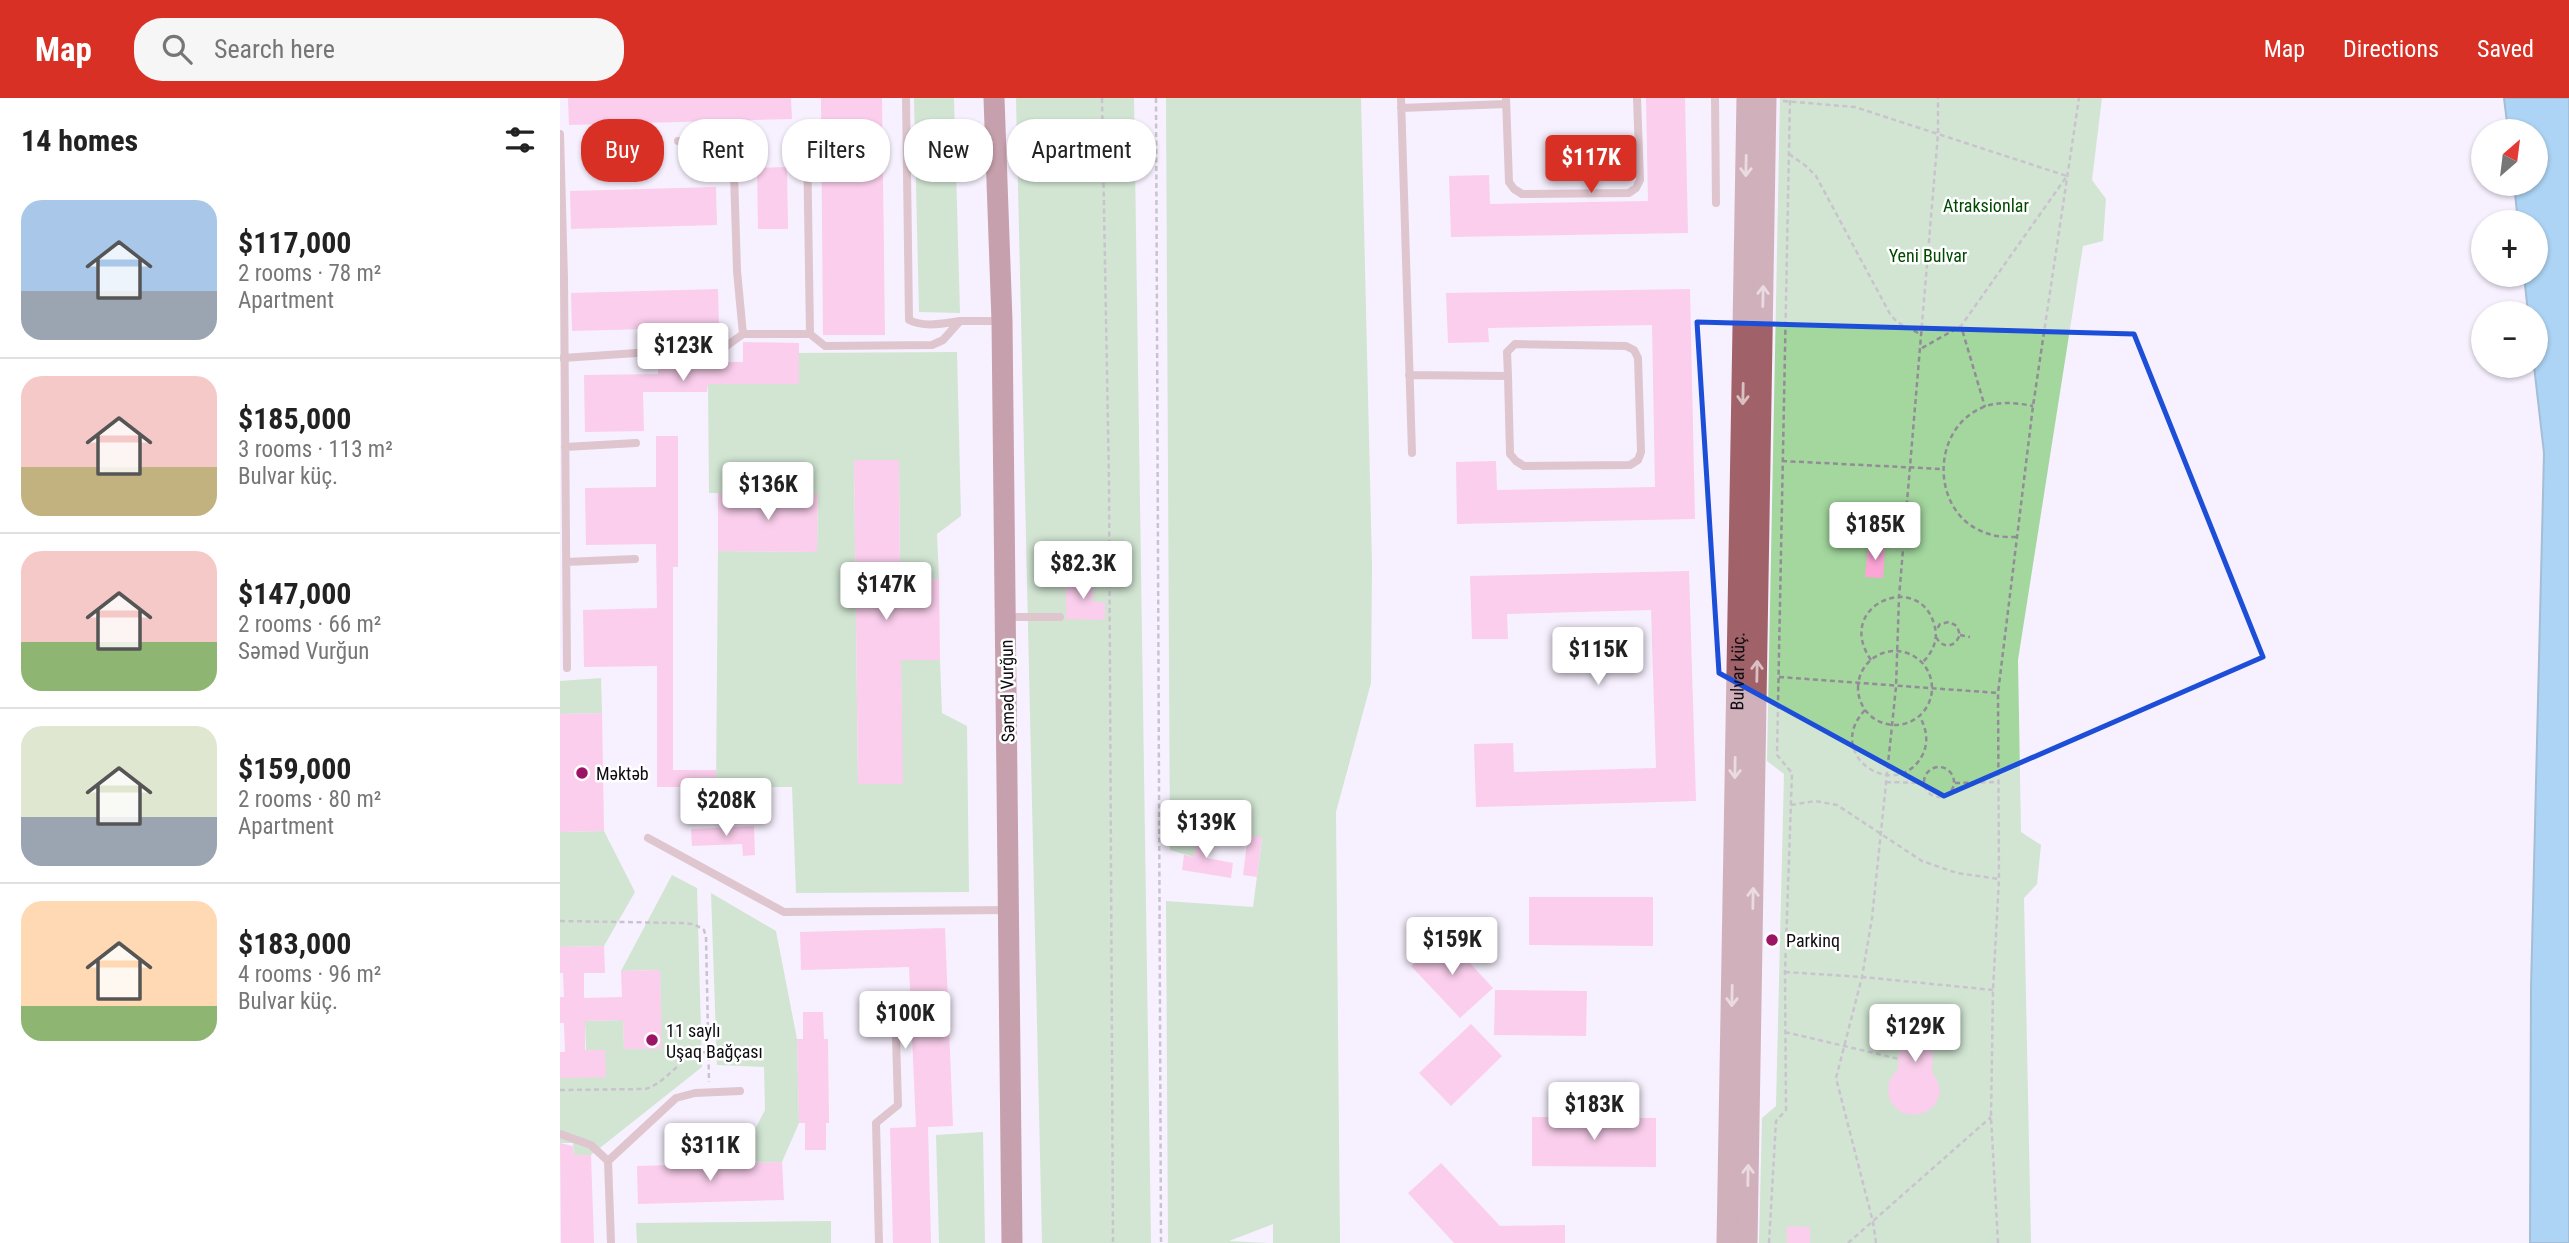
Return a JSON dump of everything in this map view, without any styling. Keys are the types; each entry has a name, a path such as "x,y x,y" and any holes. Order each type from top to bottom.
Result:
{"main road":[{"name":"Səməd Vurğun","path":"994,98 1002,321 1012,1243"}],"street":[{"name":"Bulvar küç.","path":"1747,98 1745,740 1740,1093 1747,1243"},
{"name":"Bulvar küç.","path":"1745,740 1773,99"},
{"name":"Bulvar küç.","path":"1727,1243 1740,1093"}],"lane":[{"path":"906,98 909,320 914,323 933,324 1002,321"},
{"path":"1401,98 1412,453"},
{"path":"1401,108 1506,101 1509,182 1514,189 1522,194 1629,193 1636,188 1640,180 1637,98"},
{"path":"1715,98 1716,203"},
{"path":"560,134 567,668"},
{"path":"734,182 737,271 743,334"},
{"path":"808,182 810,334"},
{"path":"562,358 725,347 743,334 810,334 825,345 932,345 943,340 960,321"},
{"path":"1516,344 1626,346 1634,350 1639,358 1641,452 1637,460 1630,465 1524,466 1516,461 1510,454 1507,376 1507,352 1516,344"},
{"path":"1409,376 1507,376"},
{"path":"565,447 636,443"},
{"path":"566,562 635,558"},
{"path":"1006,617 1060,617"},
{"path":"648,838 784,912 1009,910"},
{"path":"879,1243 876,1123 898,1105 895,1003"},
{"path":"608,1161 676,1098 683,1095 740,1091"},
{"path":"560,1134 591,1146 608,1161 611,1243"}],"path":[{"path":"1102,98 1109,495 1113,1243"},
{"path":"1156,98 1161,1243"},
{"path":"1876,1243 1836,1078 1862,977 1872,918 1881,832 1899,651 1899,597 1922,348 1938,134 1938,98"},
{"path":"1998,1243 1992,1117 1993,990 1999,879 1998,694 2033,406 2079,98"},
{"path":"1773,99 1855,107 2067,176"},
{"path":"1769,1243 1776,1121 1786,1110 1785,972 1792,773 1777,755 1790,100"},
{"path":"1789,153 1816,176 1890,314 1896,322 1923,335"},
{"path":"1922,348 1961,326 2067,176"},
{"path":"1961,326 1985,407"},
{"path":"2017,538 1989,534 1964,520 1948,496 1942,469 1948,443 1963,421 1985,407 2009,402 2033,406"},
{"path":"1772,461 1942,469"},
{"path":"1871,660 1861,640 1864,619 1878,602 1899,597 1910,598 1928,611 1936,635 1941,644 1949,646 1956,642 1960,635 1957,626 1949,622 1940,624 1936,635 1934,647 1922,663"},
{"path":"1960,635 1970,637"},
{"path":"1899,651 1922,663 1931,680 1932,689 1930,699 1919,716 1906,723 1891,725 1876,720 1865,710 1860,702 1858,684 1860,675 1871,660 1884,653 1899,651"},
{"path":"1769,676 1998,694"},
{"path":"1865,710 1855,724 1852,741 1854,749 1857,758 1870,770 1886,775 1911,769 1922,756 1927,740 1919,716"},
{"path":"1942,767 1951,772 1955,783 1947,796 1939,798 1931,796 1926,790 1924,777 1931,769 1942,767"},
{"path":"1886,782 1924,783"},
{"path":"1955,783 1998,782"},
{"path":"1791,805 1815,801 1837,805 1922,860 1957,873 1999,879"},
{"path":"560,921 681,923 694,924 704,930 709,1093"},
{"path":"1785,972 1993,990"},
{"path":"1785,1032 1899,1059"},
{"path":"560,1090 653,1087 693,1054 708,1052"},
{"path":"1848,1243 1992,1117"}],"highlighted area":[{"path":"1697,322 2134,334 2263,657 1944,796 1719,673"}],"green space":[{"path":"914,98 954,98 955,119 914,119"},
{"path":"1016,98 1134,98 1134,119 1016,119"},
{"path":"1166,98 1361,98 1372,565 1371,683 1336,812 1340,1243 1273,1243 1273,1224 1229,1241 1269,1243 1168,1243 1166,901 1253,907 1262,838 1199,831 1194,857 1170,850"},
{"name":"Yeni Bulvar","path":"1780,98 2102,98 2092,180 2106,199 2103,241 2083,246 2018,660 2021,832 2041,845 2037,884 2024,898 2031,1243 1759,1243 1762,1118 1776,1106 1784,774 1767,761"},
{"path":"916,182 956,182 960,313 919,312"},
{"path":"1018,182 1135,182 1151,1243 1042,1243"},
{"path":"957,352 961,516 937,534 939,579 900,580 899,460 854,460 858,784 902,784 901,660 940,660 942,713 967,726 969,892 796,893 792,787 716,787 718,551 817,552 818,494 709,493 708,384 798,384 799,353"},
{"path":"601,678 602,713 560,714 560,681"},
{"path":"604,831 635,892 604,946 560,947 560,832"},
{"path":"672,875 697,888 702,1067 591,1155 574,1155 573,1143 560,1143 560,1078 586,1050 585,1021 623,1020 624,1049 661,1049 660,970 621,971"},
{"path":"711,893 776,931 797,1039 799,1123 782,1162 671,1165 671,1137 755,1129 765,1110 764,1067 717,1065"},
{"path":"983,1132 985,1243 939,1243 936,1135"},
{"path":"831,1221 831,1243 637,1243 636,1223"}],"water":[{"path":"2504,98 2569,98 2569,1243 2530,1243 2531,989 2544,453 2535,378 2548,378 2548,301 2527,301 2525,287 2548,287 2548,210 2517,210 2515,196 2548,196 2548,119 2507,119"}],"building":[{"path":"568,98 791,98 792,119 678,119 678,122 664,122 664,119 581,119 581,125 569,125"},
{"path":"821,98 882,98 882,119 821,119"},
{"path":"1646,98 1685,98 1688,233 1451,237 1449,176 1489,175 1490,204 1648,201"},
{"path":"782,167 782,182 787,182 788,229 758,229 757,182 768,182 768,168"},
{"path":"822,182 883,182 885,335 823,335"},
{"path":"716,187 717,225 571,229 570,191"},
{"path":"718,289 719,327 572,331 571,293"},
{"path":"1690,289 1695,519 1457,524 1456,462 1496,461 1497,490 1655,487 1652,325 1488,328 1489,342 1448,343 1446,293"},
{"path":"743,342 799,343 799,384 708,384 707,392 643,392 644,431 585,432 584,375 658,374 658,361 743,362"},
{"path":"656,436 678,436 678,567 673,567 673,770 716,770 716,787 657,787 657,666 584,667 583,610 657,608 656,544 586,545 585,488 656,487"},
{"path":"854,460 899,460 900,580 939,579 940,660 901,660 903,784 858,784"},
{"path":"718,493 818,494 817,552 718,551"},
{"path":"1868,545 1885,546 1883,578 1865,577"},
{"path":"1689,571 1696,801 1476,807 1474,744 1513,743 1514,772 1656,768 1651,610 1507,614 1508,639 1472,639 1470,576"},
{"path":"1066,578 1094,578 1093,602 1105,602 1105,620 1066,619"},
{"name":"Məktəb","path":"602,713 604,831 560,832 560,714"},
{"path":"754,826 755,855 743,856 742,844 692,846 691,829"},
{"path":"1198,831 1211,833 1207,858 1233,863 1231,878 1182,870 1184,855 1194,857"},
{"path":"1248,835 1262,837 1257,877 1243,875"},
{"path":"1529,897 1653,897 1653,946 1529,945"},
{"path":"945,928 953,1126 928,1127 931,1243 893,1243 890,1128 916,1127 909,967 801,970 800,932"},
{"path":"1444,935 1493,988 1460,1018 1411,966"},
{"path":"604,946 605,973 584,973 584,998 622,997 621,971 660,970 662,1049 624,1049 623,1020 585,1021 585,1050 605,1050 606,1077 560,1078 560,1052 565,1052 564,1023 560,1023 560,997 564,997 560,947"},
{"path":"1495,990 1587,991 1586,1036 1494,1035"},
{"path":"1902,1008 1935,1010 1932,1072 1940,1090 1933,1107 1924,1113 1912,1115 1900,1112 1890,1101 1888,1089 1890,1079 1898,1069"},
{"path":"803,1012 823,1012 824,1039 828,1039 829,1123 826,1123 826,1150 805,1150 805,1123 799,1123 797,1039 803,1039"},
{"path":"1471,1024 1502,1056 1451,1106 1419,1073"},
{"path":"1532,1117 1656,1118 1656,1167 1532,1166"},
{"path":"560,1143 573,1146 574,1155 591,1155 594,1243 561,1243"},
{"path":"782,1162 784,1200 638,1204 637,1166"},
{"path":"1441,1163 1500,1226 1565,1225 1565,1243 1454,1243 1408,1193"},
{"path":"1787,1226 1810,1227 1810,1243 1787,1243"}],"place":[{"name":"Məktəb","path":"582,773"},
{"name":"Parkinq","path":"1772,940"},
{"name":"11 saylı Uşaq Bağçası","path":"652,1040"}],"park label":[{"name":"Atraksionlar","path":"1986,205"}]}
